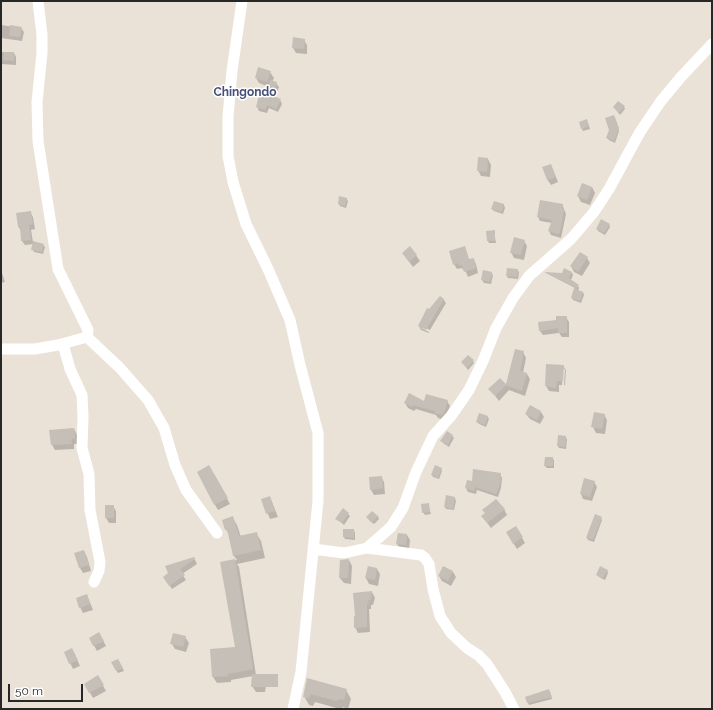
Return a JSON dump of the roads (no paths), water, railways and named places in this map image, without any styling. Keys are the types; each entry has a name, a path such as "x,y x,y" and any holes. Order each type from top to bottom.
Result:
{"street":[{"path":"38,1 42,35 42,53 37,102 38,141 58,269 88,330 87,337"},
{"path":"242,1 232,71 228,117 228,156 233,182 246,224 268,269 290,320 318,433 318,501 302,672 293,709"},
{"path":"367,548 391,527 403,508 416,472 433,436 451,416 469,390 483,361 496,328 513,298 529,276 571,238 594,212 609,189 640,132 661,101 712,44"},
{"path":"1,349 35,349 64,344 87,337"},
{"path":"87,337 120,368 148,400 164,428 175,465 186,490 217,533"},
{"path":"64,344 70,369 82,395 82,448 88,474 90,510 100,562 99,570 94,582"},
{"path":"313,549 344,553 367,548 421,555 425,558 429,564 433,589 440,616 451,633 487,664 514,709"}],"district":[{"name":"Chingondo","path":"245,92"}]}
